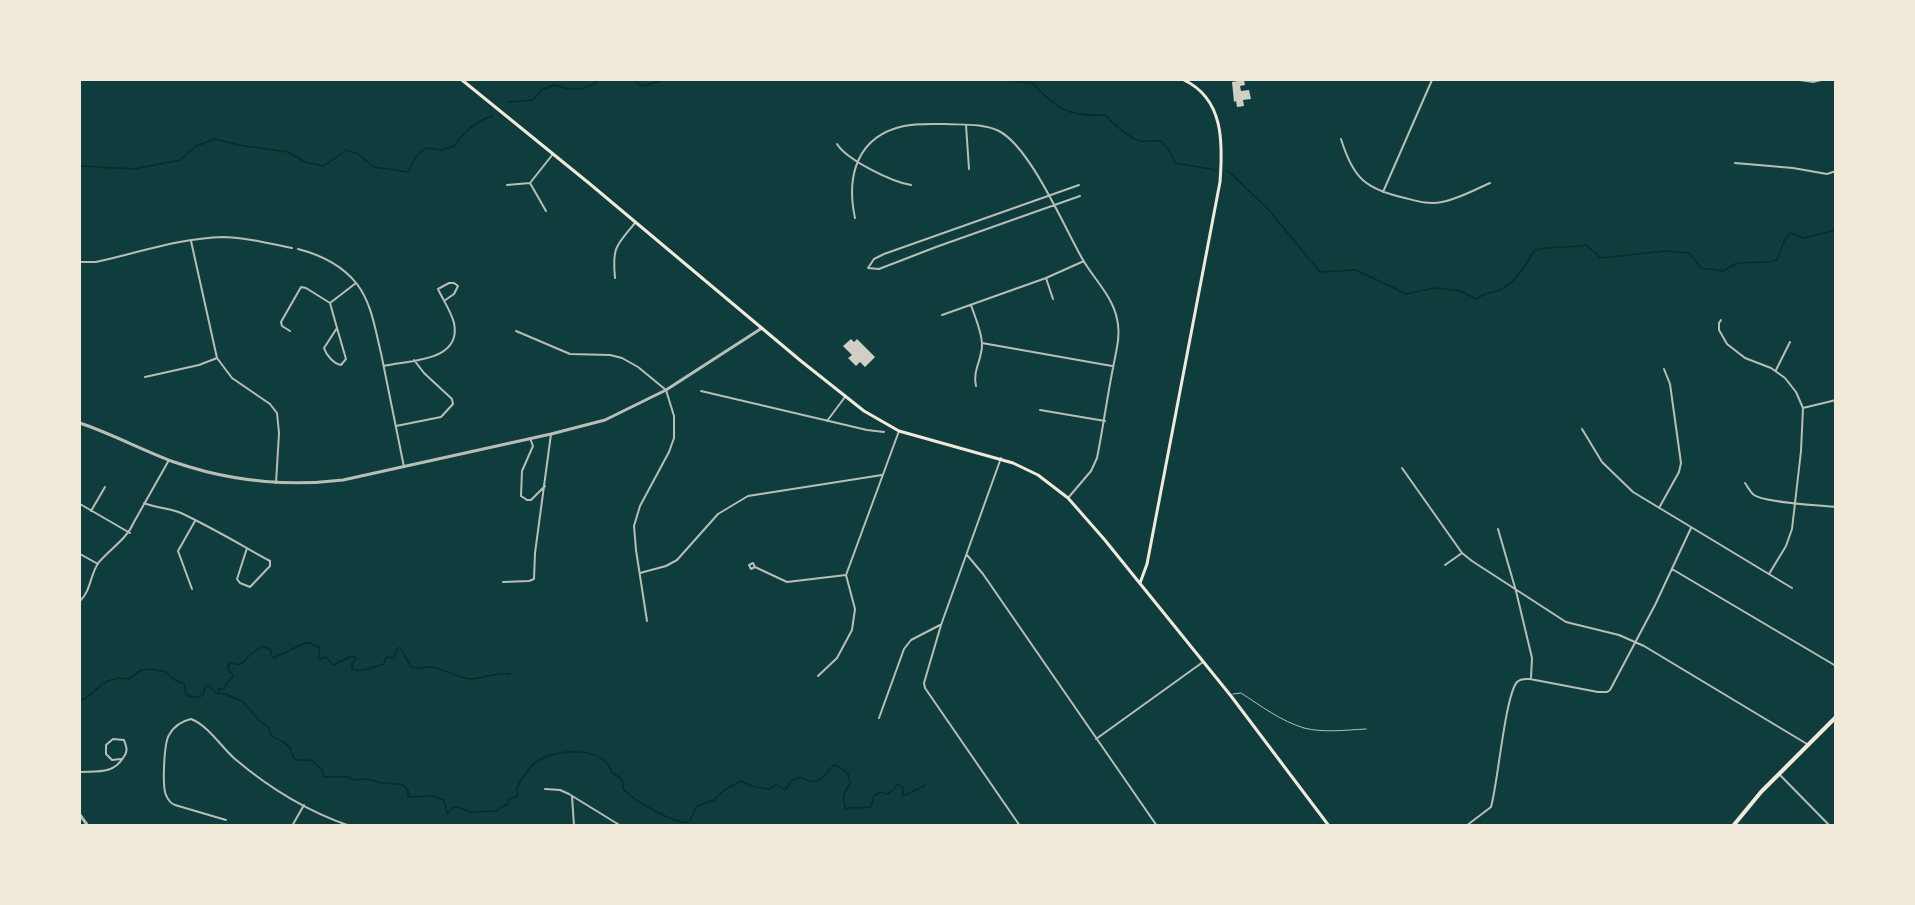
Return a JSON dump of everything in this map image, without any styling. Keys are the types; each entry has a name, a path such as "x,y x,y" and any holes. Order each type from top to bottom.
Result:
{"main road":[{"path":"462,80 845,397 875,418 899,431 1001,458 1038,475 1068,498 1231,696 1329,825"},
{"path":"1140,583 1146,569 1220,182 1222,145 1220,127 1206,98 1192,81 1184,80"},
{"path":"1733,825 1761,792 1836,717"}],"street":[{"path":"1383,192 1432,80"},
{"path":"1800,80 1814,82 1821,80"},
{"path":"966,125 969,169"},
{"path":"855,218 851,185 857,161 873,141 883,134 902,126 966,125 992,129 1012,141 1049,196 1084,261 1113,305 1117,315 1118,341 1105,421 1095,465 1068,498"},
{"path":"1341,139 1356,172 1366,184 1383,192 1422,202 1436,203 1450,200 1490,183"},
{"path":"837,144 843,152 857,161 890,179 911,185"},
{"path":"507,185 530,183 553,154"},
{"path":"1735,163 1793,168 1827,174 1836,171"},
{"path":"530,183 546,211"},
{"path":"1079,185 884,254 874,259 868,268 879,269 1080,196"},
{"path":"615,278 613,255 635,223"},
{"path":"80,262 96,262 214,238 237,238 292,248"},
{"path":"191,241 217,358 232,378 270,404 277,413 279,433 276,483"},
{"path":"298,249 323,257 346,272 363,294 372,315 404,467"},
{"path":"942,315 1046,278 1084,261"},
{"path":"1046,278 1053,299"},
{"path":"330,303 356,283"},
{"path":"384,366 440,354 447,349 455,332 453,321 438,288 448,283 456,284 458,286 456,291 444,301"},
{"path":"290,331 282,326 281,322 300,288 306,288 330,303 346,359 341,365 336,364 324,348 337,328"},
{"path":"971,305 982,343 980,361 975,373 976,386"},
{"path":"1721,320 1720,334 1734,351 1750,361 1776,370 1792,385 1803,408 1801,451 1790,537 1769,574"},
{"path":"80,423 204,471 276,483 327,482 404,467 604,420 666,390 762,328"},
{"path":"516,331 570,354 610,355 622,358 645,372 666,390 674,416 674,438 669,452 642,501 636,517 634,537 647,621"},
{"path":"1776,370 1790,342"},
{"path":"982,343 1113,366"},
{"path":"145,377 199,365 217,358"},
{"path":"396,426 441,417 453,404 452,399 424,373 414,360"},
{"path":"1659,508 1679,472 1681,463 1670,384 1664,369"},
{"path":"701,391 871,431 884,432"},
{"path":"827,421 845,397"},
{"path":"1803,408 1836,400"},
{"path":"1040,410 1105,421"},
{"path":"1582,429 1608,469 1633,492 1792,588"},
{"path":"818,676 844,648 854,622 854,602 846,575 899,431"},
{"path":"503,582 534,579 535,553 551,434"},
{"path":"530,438 533,446 522,471 521,496 531,500 545,486"},
{"path":"1001,458 941,625 924,681 925,688 1020,825"},
{"path":"80,600 86,596 98,564 129,533 169,459"},
{"path":"1402,468 1462,553 1516,591 1566,622 1619,635 1636,642 1668,659 1808,745"},
{"path":"640,573 666,566 677,560 718,514 748,496 882,475"},
{"path":"1745,483 1751,492 1760,498 1836,507"},
{"path":"91,511 105,486"},
{"path":"144,503 156,508 175,511 247,548 270,561 270,566 250,587 240,583 237,579 247,548"},
{"path":"80,504 129,533"},
{"path":"192,589 178,551 195,521"},
{"path":"1466,825 1491,807 1515,686 1522,678 1598,692 1611,690 1691,528"},
{"path":"1498,529 1532,658 1530,679"},
{"path":"1445,565 1462,553"},
{"path":"80,554 98,564"},
{"path":"967,555 983,574 1157,825"},
{"path":"755,567 787,582 846,575"},
{"path":"1672,569 1836,666"},
{"path":"879,718 906,646 918,636 941,625"},
{"path":"1096,739 1203,662"},
{"path":"226,820 175,805 169,801 165,793 168,736 182,722 191,719 200,723 227,752 251,772 304,806 350,825"},
{"path":"80,772 113,768 119,765 127,750 124,740 111,740 105,747 106,754 112,760 122,759"},
{"path":"1779,774 1830,825"},
{"path":"545,789 560,790 621,825"},
{"path":"572,796 574,825"},
{"path":"292,825 304,806"},
{"path":"80,814 88,825"}],"lane":[{"path":"1231,696 1241,693 1281,718 1304,728 1366,729"}],"building":[{"path":"1244,80 1245,85 1240,86 1241,91 1249,90 1251,99 1243,100 1244,106 1237,107 1236,101 1234,102 1232,82"},
{"path":"851,339 854,342 857,339 875,357 865,367 860,362 856,366 848,358 852,355 843,346"}],"waterway":[{"path":"508,102 533,100 543,89 555,85 578,89 588,87 599,80"},
{"path":"633,80 642,86 665,80"},
{"path":"1000,80 1033,83 1064,110 1082,115 1105,115 1132,138 1161,141 1175,163 1216,170"},
{"path":"80,166 134,169 180,160 196,146 215,139 238,145 288,152 305,162 324,166 346,150 358,154 374,167 408,172 417,155 426,148 442,150 454,146 471,127 493,116"},
{"path":"1228,171 1267,208 1320,272 1356,270 1406,294 1435,288 1460,291 1477,299 1505,287 1520,273 1535,250 1541,249 1586,245 1601,258 1665,251 1689,253 1701,268 1723,271 1737,263 1777,260 1785,239 1790,233 1804,238 1836,230"},
{"path":"218,693 233,675 228,665 242,663 262,646 271,650 271,656 274,658 305,643 320,648 318,657 321,659 326,657 333,665 352,656 356,658 352,664 352,669 356,670 384,664 386,657 394,658 400,647 411,667 436,668 472,679 510,674"},
{"path":"80,701 109,681 118,678 129,679 141,670 152,669 166,672 173,679 184,684 186,694 191,696 203,695 208,685 216,693 242,701 268,727 271,735 289,746 294,758 311,760 322,770 324,777 348,777 355,780 367,779 403,785 408,790 408,797 432,796 444,800 447,814 452,808 457,807 470,812 497,811 508,804 509,799 518,796 517,788 533,765 541,759 570,752 592,754 601,758 608,764 612,773 621,779 623,789 628,794 654,811 683,822 689,822 697,806 714,800 724,790 741,781 754,787 770,789 776,784 785,790 792,780 801,777 812,782 820,779 834,765 848,774 850,784 844,799 846,809 871,807 874,796 881,792 887,794 897,784 903,787 903,796 926,785"}]}
